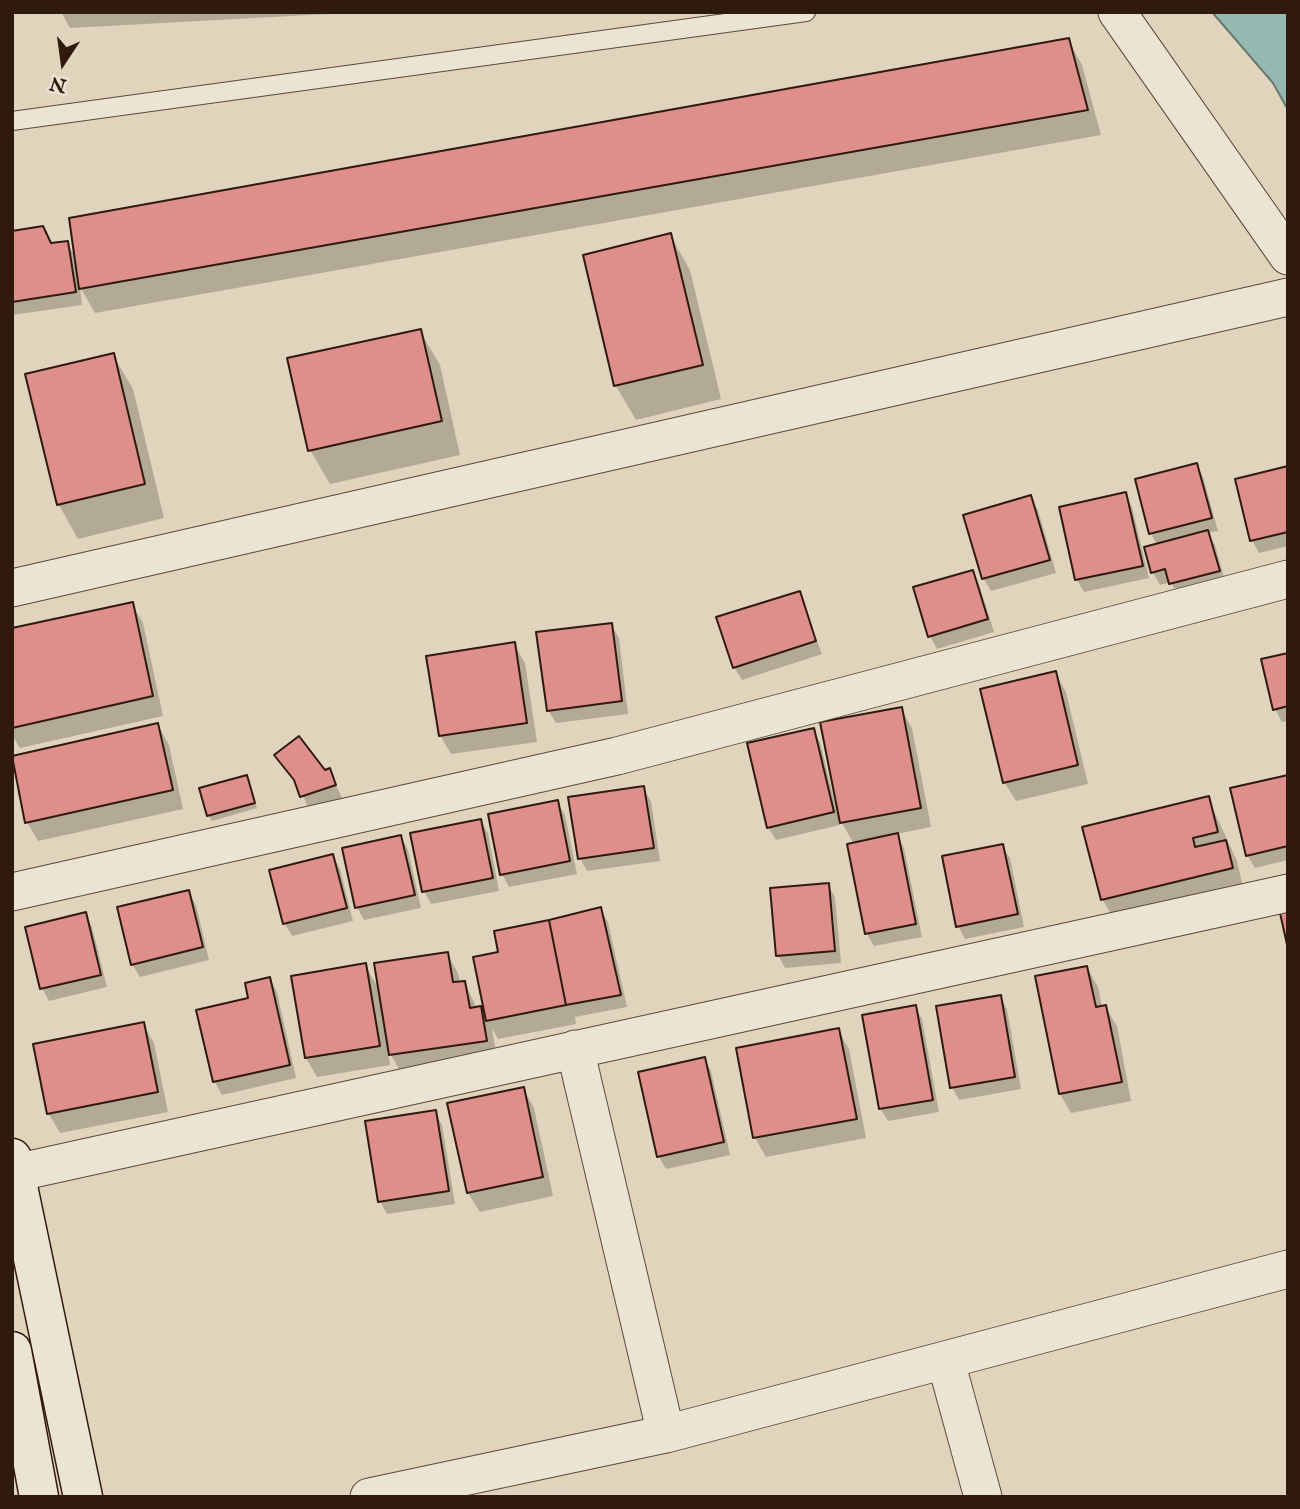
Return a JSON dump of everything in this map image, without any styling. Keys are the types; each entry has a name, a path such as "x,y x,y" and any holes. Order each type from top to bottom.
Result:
{"street":[{"path":"1117,12 1288,256"},
{"path":"12,588 1288,297"},
{"path":"12,892 617,756 1288,579"},
{"path":"83,1497 14,1165 575,1049 1288,893"},
{"path":"575,1049 666,1434"},
{"path":"369,1497 412,1492 666,1434 946,1362 1288,1269"},
{"path":"12,1351 39,1497"},
{"path":"946,1362 984,1497"}],"lane":[{"path":"12,121 806,12"}],"water":[{"path":"1212,12 1288,12 1288,110 1273,83"}],"building":[{"path":"1069,38 1088,110 79,289 69,218"},
{"path":"43,226 51,243 68,241 76,292 12,302 12,231"},
{"path":"671,233 703,365 614,386 583,255"},
{"path":"421,329 442,421 308,451 287,358"},
{"path":"114,353 145,484 57,505 25,374"},
{"path":"1197,463 1212,518 1149,534 1135,479"},
{"path":"1288,466 1288,532 1250,541 1235,479"},
{"path":"1126,492 1143,566 1075,580 1059,507"},
{"path":"1031,495 1050,560 982,579 963,515"},
{"path":"1208,530 1220,571 1169,584 1165,569 1151,573 1144,547"},
{"path":"973,570 988,619 928,637 913,587"},
{"path":"800,591 816,641 733,668 716,617"},
{"path":"133,602 153,696 12,728 12,628"},
{"path":"612,623 622,701 547,711 536,632"},
{"path":"515,642 527,723 439,736 426,656"},
{"path":"1288,653 1288,706 1273,710 1261,659"},
{"path":"1056,671 1078,765 1003,783 980,689"},
{"path":"902,707 921,808 840,823 820,722"},
{"path":"158,723 173,790 25,823 12,756"},
{"path":"814,728 834,812 767,828 747,743"},
{"path":"299,736 325,770 330,768 336,785 300,797 294,780 274,755"},
{"path":"247,775 255,803 207,816 199,788"},
{"path":"1288,775 1288,846 1246,856 1230,788"},
{"path":"644,786 654,848 578,859 568,797"},
{"path":"1209,796 1218,832 1193,838 1195,847 1226,840 1233,868 1101,900 1082,827"},
{"path":"558,800 570,861 500,875 488,814"},
{"path":"481,819 493,878 422,892 410,833"},
{"path":"898,833 916,924 865,934 847,844"},
{"path":"401,835 415,895 355,908 342,848"},
{"path":"1003,844 1018,914 956,927 942,856"},
{"path":"333,854 347,908 283,924 269,870"},
{"path":"829,883 835,951 776,956 770,888"},
{"path":"189,890 203,947 131,965 117,907"},
{"path":"601,907 621,995 566,1005 549,920"},
{"path":"1288,911 1288,949 1280,913"},
{"path":"86,912 101,975 40,989 25,927"},
{"path":"549,920 566,1005 486,1021 473,957 498,952 494,931"},
{"path":"448,952 453,982 465,981 470,1008 481,1006 487,1041 389,1055 374,963"},
{"path":"366,963 380,1046 305,1058 291,976"},
{"path":"1087,966 1096,1007 1106,1005 1122,1082 1059,1094 1035,976"},
{"path":"270,977 290,1065 213,1082 196,1010 248,998 245,983"},
{"path":"1001,995 1015,1077 950,1088 936,1006"},
{"path":"916,1005 933,1100 879,1109 862,1015"},
{"path":"144,1022 158,1092 47,1114 33,1044"},
{"path":"839,1028 857,1119 753,1138 736,1048"},
{"path":"705,1057 724,1142 657,1157 638,1072"},
{"path":"524,1087 543,1177 467,1193 447,1103"},
{"path":"436,1110 449,1191 378,1202 365,1121"}]}
